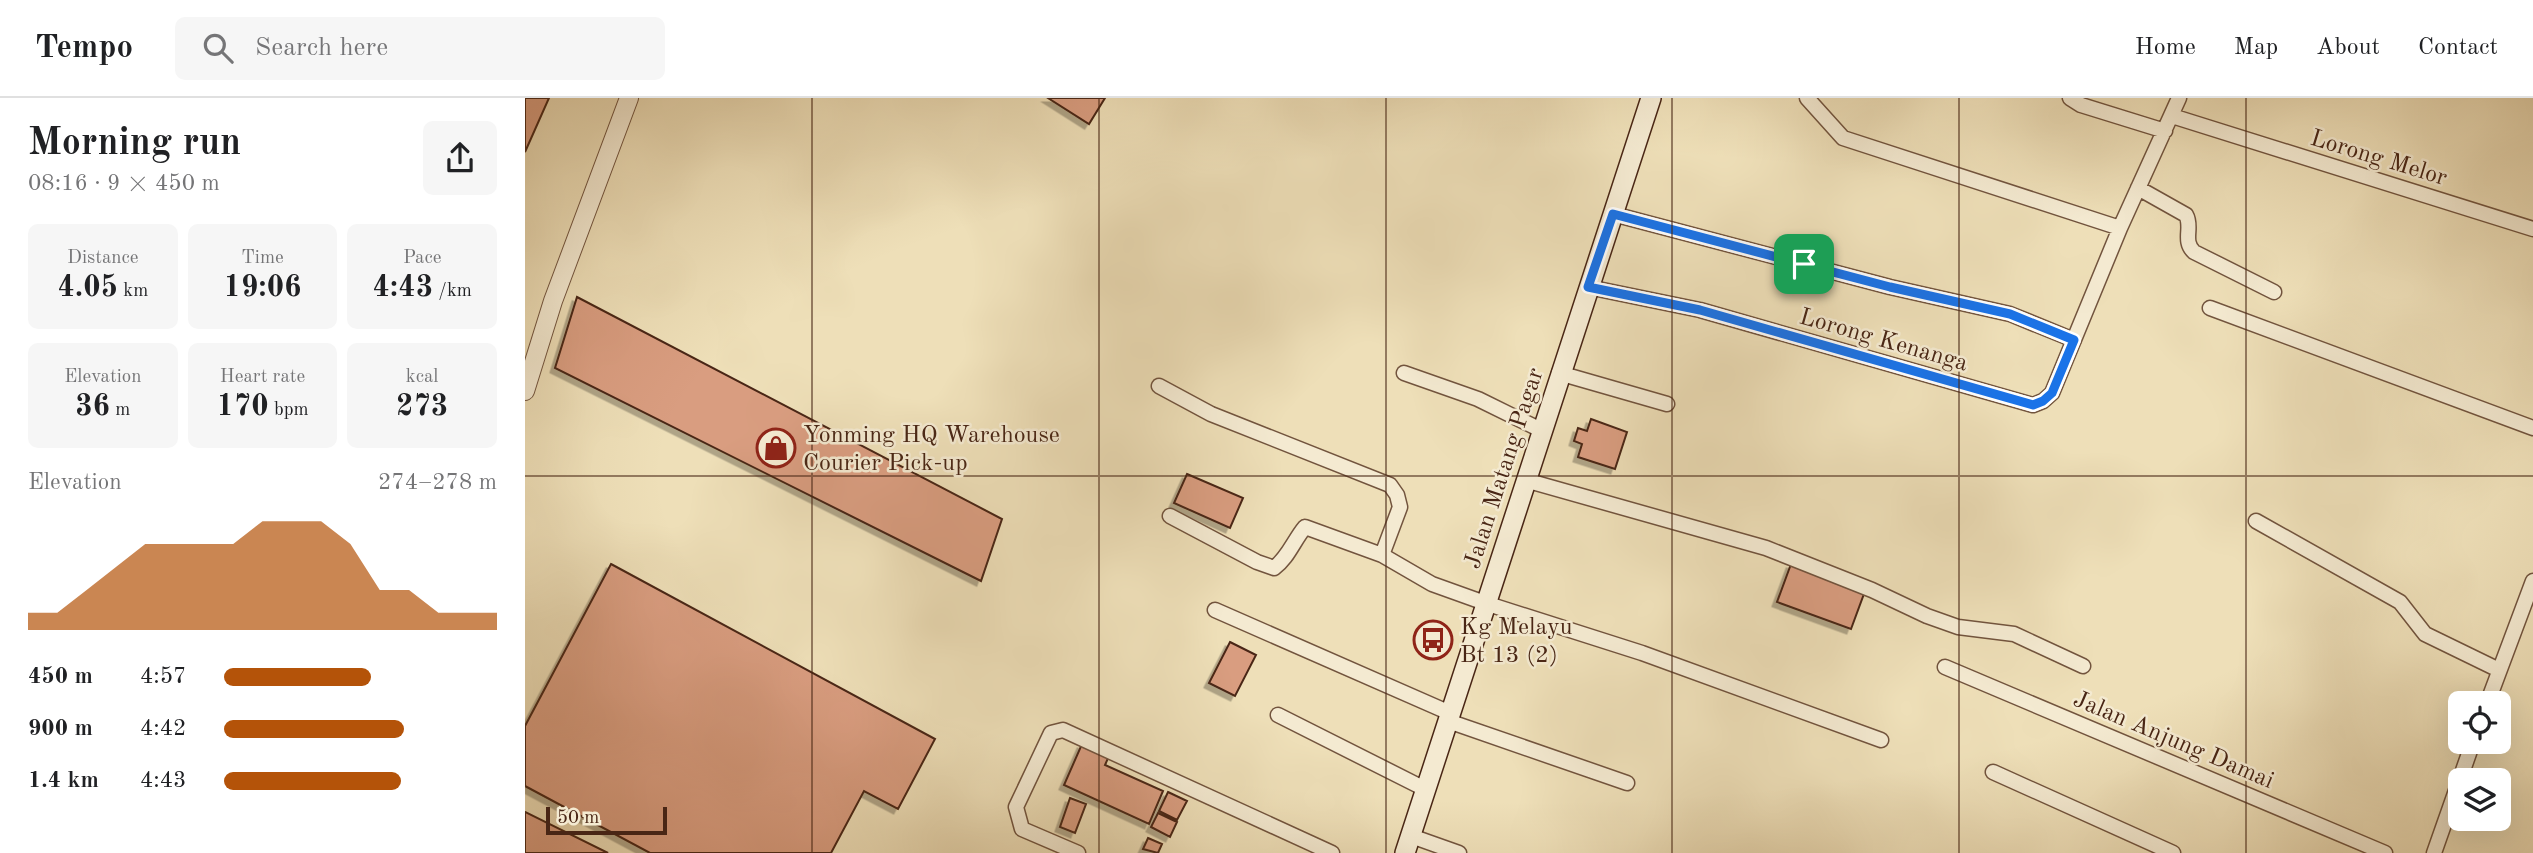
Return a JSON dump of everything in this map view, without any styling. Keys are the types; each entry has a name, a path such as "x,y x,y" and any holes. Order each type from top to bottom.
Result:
{"main road":[{"name":"Jalan Matang Pagar","path":"1408,844 1559,373 1651,98"}],"street":[{"path":"525,391 553,301 629,98"},
{"path":"1807,98 1843,138 2120,228"},
{"path":"2070,98 2081,105 2165,131"},
{"path":"1613,214 1890,287 2010,314 2074,340 2120,228 2179,98"},
{"name":"Lorong Melor","path":"2172,116 2533,229"},
{"path":"2138,188 2186,215 2190,221 2189,247 2194,252 2274,292"},
{"name":"Lorong Kenanga","path":"1588,287 1700,310 2033,405 2052,393 2074,340"},
{"path":"2210,308 2533,428"},
{"path":"1404,373 1478,400 1541,430"},
{"path":"1559,373 1667,404"},
{"path":"1160,386 1211,414 1390,485 1398,495 1400,506 1382,555"},
{"path":"1525,480 1766,548 1958,628 2014,634 2083,666"},
{"path":"1170,516 1257,562 1274,568 1282,563 1294,540 1305,527 1382,555 1432,584 1642,653 1881,740"},
{"path":"2256,522 2400,602 2425,634 2499,670"},
{"path":"2492,691 2533,581"},
{"path":"1215,610 1449,717 1627,783"},
{"name":"Jalan Anjung Damai","path":"1945,667 2385,853"},
{"path":"1278,715 1425,789"},
{"path":"1078,853 1021,829 1016,807 1051,733 1063,730 1332,853"},
{"path":"2434,853 2469,754"},
{"path":"1993,772 2173,853"},
{"path":"1408,844 1459,853"}],"building":[{"path":"525,98 549,98 525,152"},
{"path":"1048,98 1105,98 1089,124"},
{"path":"577,297 1002,519 981,581 555,368"},
{"path":"1591,419 1627,432 1615,469 1578,457 1582,444 1574,441 1578,428 1587,431"},
{"path":"1187,474 1243,498 1230,528 1174,503"},
{"path":"611,564 935,739 898,809 864,791 831,853 650,853 525,786 525,726"},
{"path":"1791,564 1865,591 1851,629 1777,602"},
{"path":"1230,642 1256,655 1235,696 1209,683"},
{"path":"1082,744 1109,756 1105,765 1163,791 1149,824 1064,785"},
{"path":"1168,792 1187,801 1177,820 1159,811"},
{"path":"1070,798 1086,804 1075,833 1060,827"},
{"path":"525,812 608,853 525,853"},
{"path":"1158,813 1177,822 1170,837 1151,827"},
{"path":"1148,838 1162,844 1158,853 1143,849"}],"place":[{"name":"Yonming HQ Warehouse Courier Pick-up","path":"776,448"},
{"name":"Kg Melayu Bt 13 (2)","path":"1433,640"}],"route":[{"path":"1613,214 1804,264 2010,314 2074,340 2052,393 2033,405 1700,310 1588,287 1613,214"}]}
